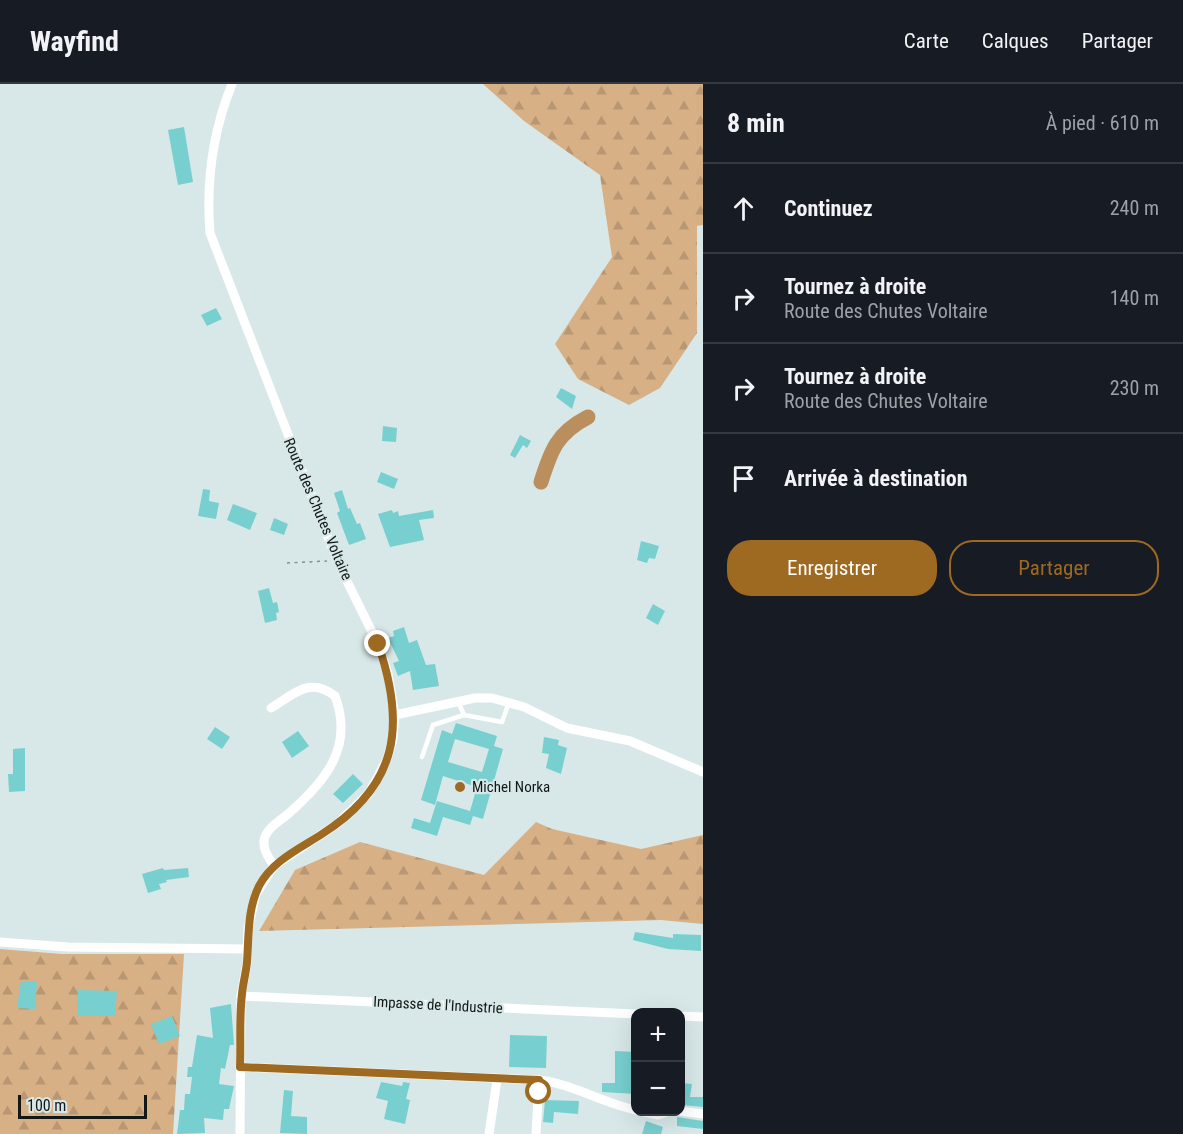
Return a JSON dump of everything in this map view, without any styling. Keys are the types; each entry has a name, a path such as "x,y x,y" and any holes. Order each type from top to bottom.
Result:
{"street":[{"name":"Route des Chutes Voltaire","path":"232,84 218,118 218,140 208,188 210,233 337,561 378,644 388,674 395,714 393,739 387,759 369,793 337,824 274,866 259,885 253,901 241,996 240,1134"},
{"path":"271,708 309,686 320,686 335,696 343,729 336,760 298,804 268,831 264,839 265,851 274,866"},
{"path":"395,714 484,698 509,702 567,728 630,741 703,772"},
{"path":"0,942 68,947 247,949"},
{"name":"Impasse de l'Industrie","path":"241,996 631,1014"},
{"path":"685,1016 703,1017"},
{"path":"240,1067 562,1082 591,1096 631,1108"},
{"path":"489,1134 497,1080"},
{"path":"536,1134 539,1080"},
{"path":"685,1111 699,1111 703,1114"}],"lane":[{"path":"458,701 464,715"},
{"path":"422,757 433,725 464,715 502,722 509,702"}],"path":[{"path":"287,563 337,561"}],"green space":[{"path":"483,84 703,84 703,225 697,226 697,333 660,388 629,405 578,379 555,344 612,257 600,175 524,121"},
{"path":"536,822 552,829 641,849 703,835 703,924 661,920 259,931 295,870 360,842 484,875"},
{"path":"0,949 62,954 184,954 173,1134 0,1134"}],"building":[{"path":"184,127 193,182 178,185 168,130"},
{"path":"216,308 222,319 207,326 201,315"},
{"path":"561,388 576,396 572,409 556,397"},
{"path":"383,426 397,428 396,442 382,441"},
{"path":"520,435 531,441 527,448 523,445 515,458 510,455"},
{"path":"381,472 398,479 394,489 377,482"},
{"path":"203,489 210,490 209,501 219,503 216,519 198,516"},
{"path":"342,490 348,509 350,508 357,524 360,523 366,539 349,545 337,513 340,511 334,493"},
{"path":"233,504 257,513 250,530 227,520"},
{"path":"392,510 393,513 398,511 399,516 433,510 434,518 419,520 424,540 390,547 378,514"},
{"path":"274,518 288,524 284,535 270,530"},
{"path":"641,541 659,546 655,559 649,558 647,563 637,560"},
{"path":"269,588 273,603 277,602 279,612 276,613 277,620 265,623 258,591"},
{"path":"653,604 665,611 658,625 646,618"},
{"path":"404,627 409,643 417,640 426,665 435,664 439,686 413,690 410,671 398,676 393,663 399,661 388,638 394,636 393,631"},
{"path":"456,723 497,736 494,746 503,749 483,819 473,816 470,825 443,817 437,836 411,828 414,818 430,823 437,801 470,811 477,787 443,776 435,805 421,800 442,730 452,734","holes":["455,739 489,749 482,772 448,762"]},
{"path":"215,727 230,737 222,749 207,739"},
{"path":"298,731 309,746 292,758 282,742"},
{"path":"544,737 559,740 558,745 567,748 561,774 546,768 549,754 542,753"},
{"path":"25,748 25,791 9,792 8,774 13,774 13,749"},
{"path":"353,774 363,784 343,803 333,794"},
{"path":"163,868 164,870 188,868 189,877 166,880 167,882 159,884 161,889 148,893 142,874"},
{"path":"635,932 673,938 673,934 701,935 701,951 668,949 633,940"},
{"path":"21,981 37,982 35,1009 17,1008"},
{"path":"78,990 117,991 115,1016 77,1015"},
{"path":"231,1004 234,1045 230,1045 225,1069 221,1068 219,1084 234,1086 229,1109 224,1109 223,1120 204,1118 205,1133 177,1134 180,1110 184,1110 185,1094 190,1094 192,1077 187,1077 188,1067 192,1067 197,1035 213,1038 210,1008"},
{"path":"172,1016 180,1036 159,1044 151,1024"},
{"path":"510,1035 547,1036 546,1068 509,1067"},
{"path":"615,1051 631,1052 631,1094 602,1092 602,1083 615,1083"},
{"path":"381,1082 402,1086 403,1082 410,1083 406,1099 410,1100 405,1124 384,1119 388,1101 376,1098"},
{"path":"685,1083 692,1084 690,1097 703,1097 703,1107 685,1105"},
{"path":"284,1090 293,1091 291,1116 307,1117 307,1134 280,1133"},
{"path":"545,1100 579,1101 578,1114 554,1112 553,1123 543,1122"},
{"path":"677,1117 703,1121 703,1129 677,1126"},
{"path":"646,1121 663,1127 661,1134 642,1134"}],"waterway":[{"path":"541,482 552,452 562,436 588,417"}],"place":[{"name":"Michel Norka","path":"460,787"}],"route":[{"path":"378,644 393,694 395,714 393,739 387,759 369,793 354,810 337,824 284,858 274,866 259,885 253,901 248,929 247,963 241,996 240,1067 386,1072 483,1080 539,1080 539,1092"}]}
